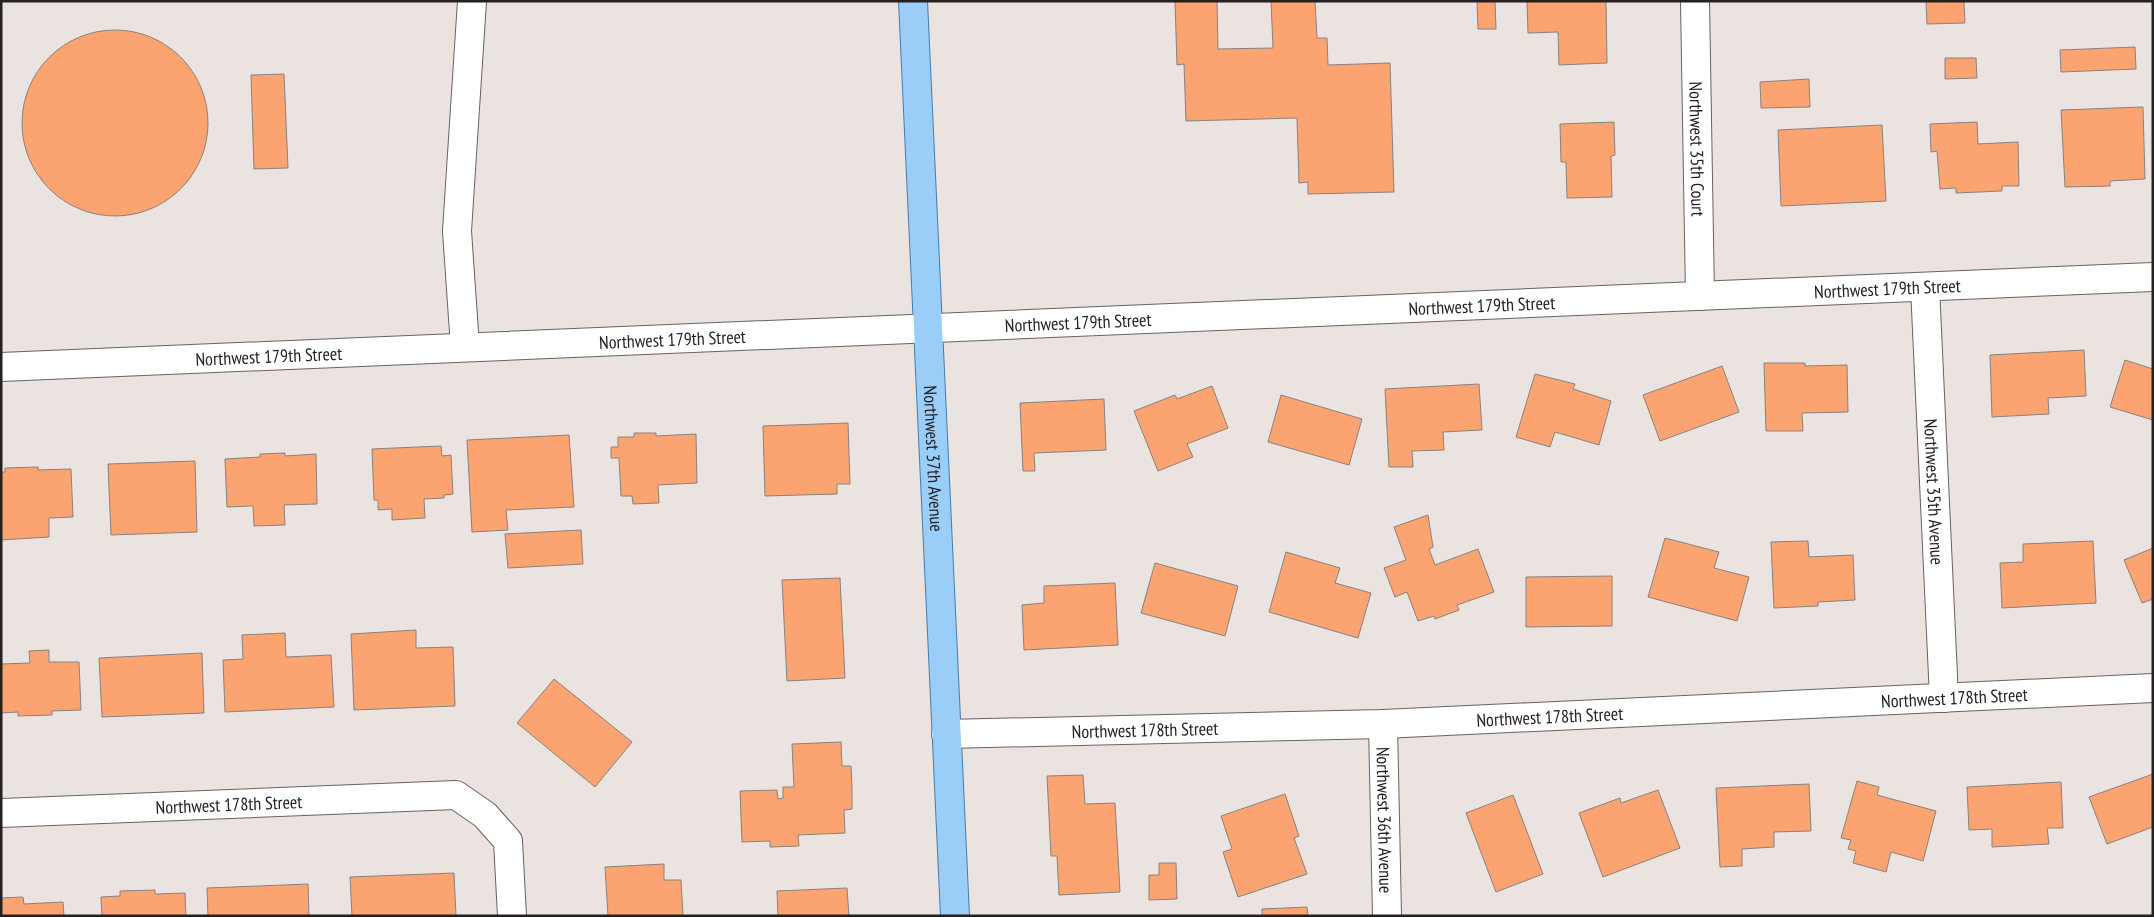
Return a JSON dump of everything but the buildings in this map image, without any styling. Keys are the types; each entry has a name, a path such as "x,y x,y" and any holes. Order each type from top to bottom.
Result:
{"main road":[{"name":"Northwest 37th Avenue","path":"913,1 955,916"}],"street":[{"path":"465,347 457,231 472,1"},
{"name":"Northwest 35th Court","path":"1695,1 1700,296"},
{"name":"Northwest 179th Street","path":"1,367 2153,277"},
{"name":"Northwest 35th Avenue","path":"1925,286 1944,698"},
{"name":"Northwest 178th Street","path":"946,734 1383,724 2153,688"},
{"name":"Northwest 36th Avenue","path":"1383,724 1387,916"},
{"name":"Northwest 178th Street","path":"1,813 456,795 485,814 508,841 512,916"}]}
